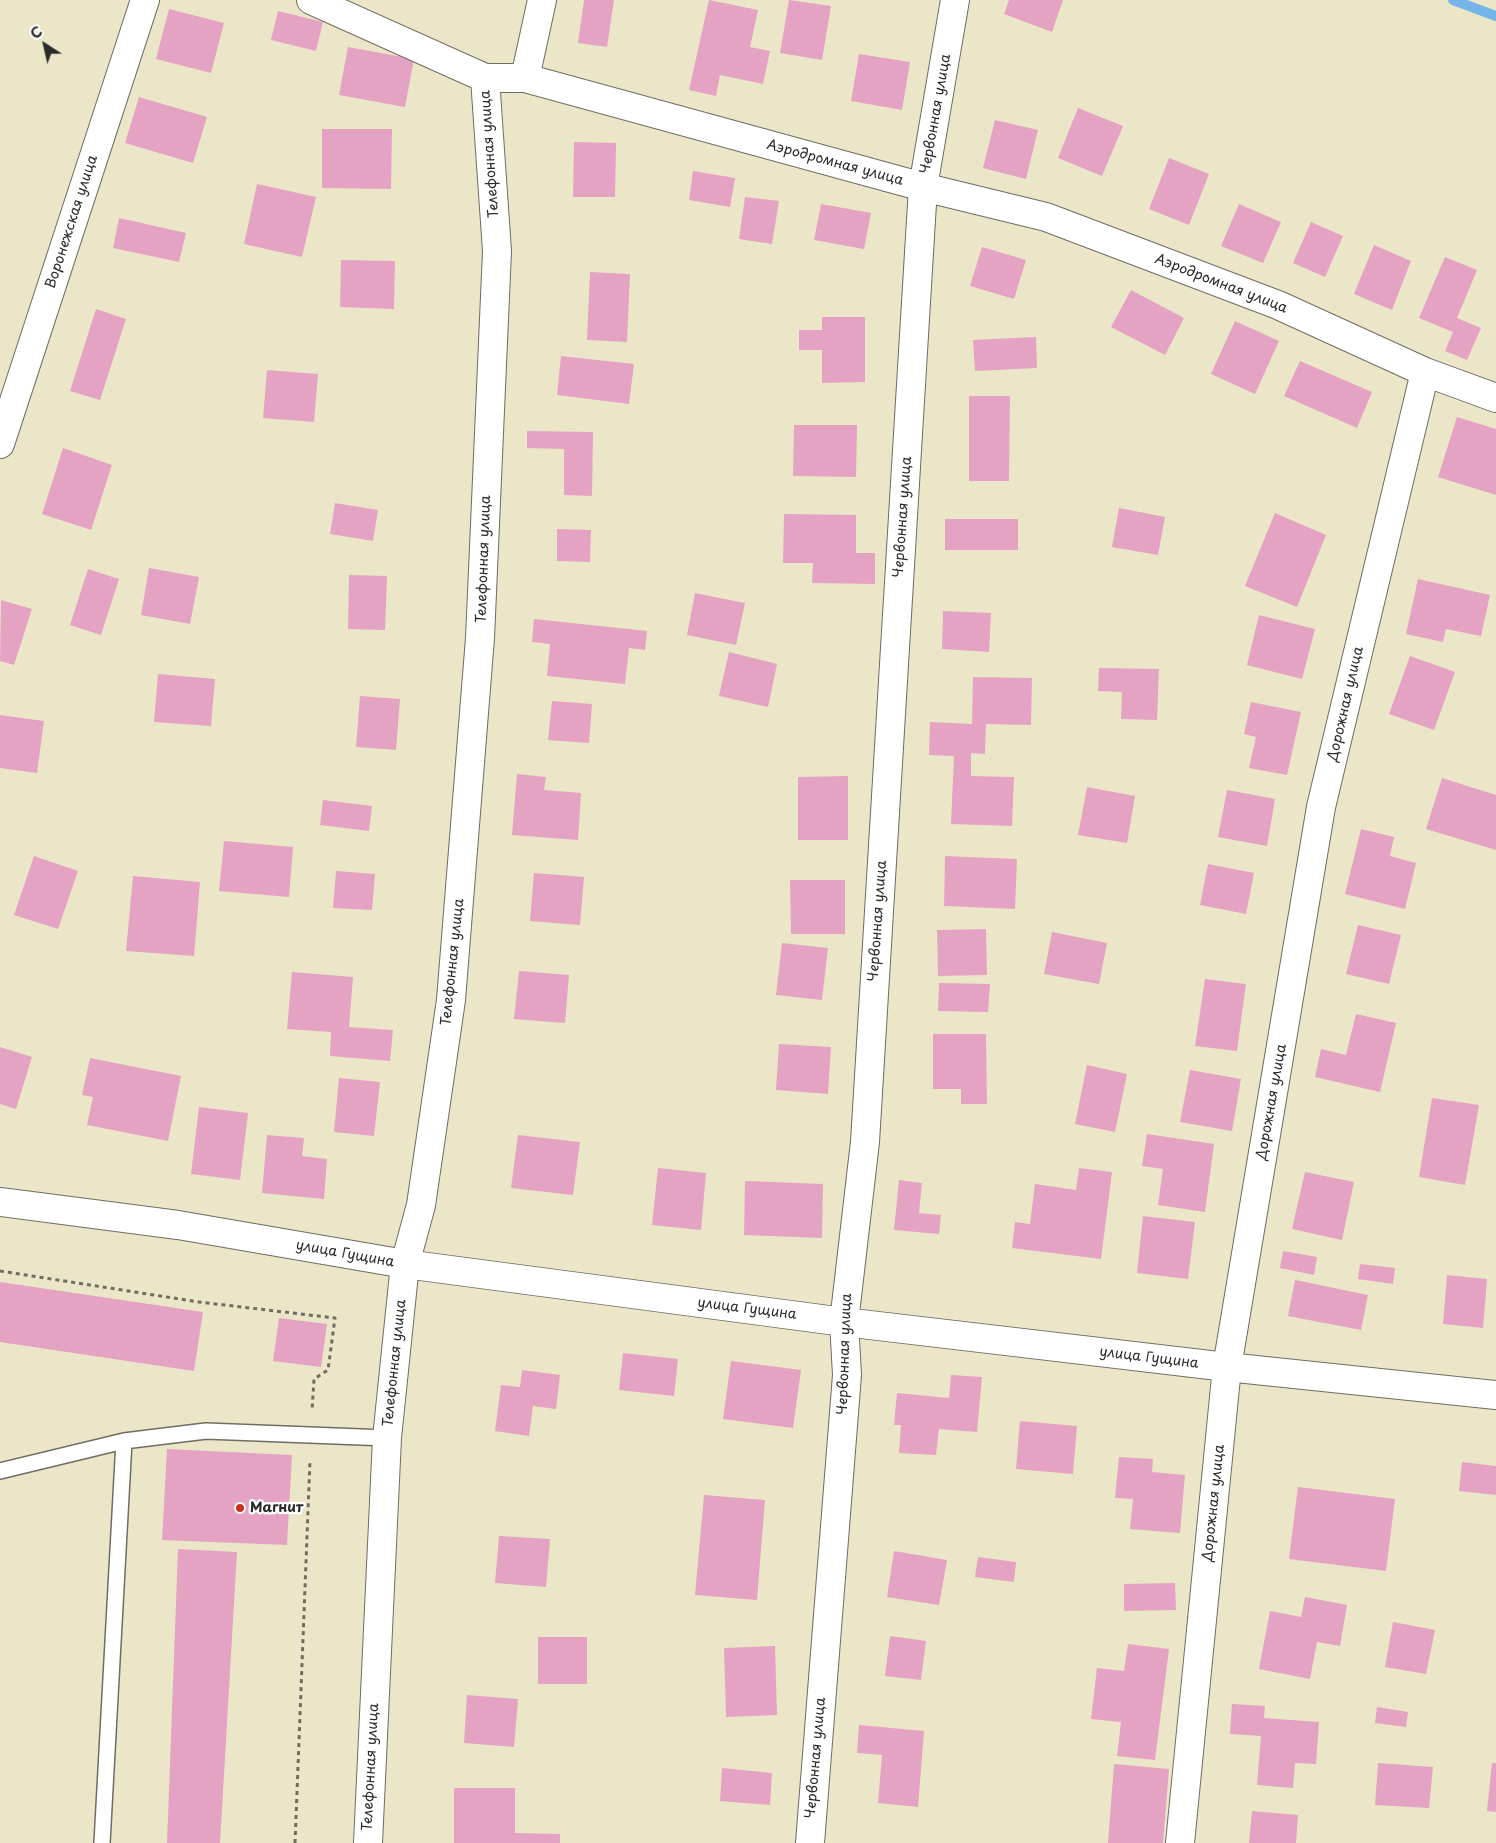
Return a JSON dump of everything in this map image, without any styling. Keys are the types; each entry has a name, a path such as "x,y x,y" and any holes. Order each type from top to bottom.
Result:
{"street":[{"name":"Воронежская улица","path":"0,444 145,0"},
{"name":"Аэродромная улица","path":"311,0 484,78 525,78 923,187 1046,217 1278,305 1425,372 1496,398"},
{"path":"525,78 542,0"},
{"name":"Червонная улица","path":"810,1843 847,1375 844,1322 865,1142 923,187 955,0"},
{"name":"Телефонная улица","path":"368,1843 387,1438 405,1264 421,1205 451,1000 480,638 497,251 484,78"},
{"name":"Дорожная улица","path":"1180,1843 1227,1367 1321,807 1425,372"},
{"name":"улица Гущина","path":"0,1202 178,1225 405,1264 844,1322 1227,1367 1496,1395"}],"lane":[{"path":"0,1471 124,1440 206,1431 387,1438"},
{"path":"102,1843 124,1440"}],"path":[{"path":"0,1271 199,1302 335,1318 328,1370 314,1379 295,1843"}],"building":[{"path":"584,0 614,0 607,47 578,43"},
{"path":"709,0 758,10 750,47 770,51 763,84 720,75 716,96 689,90"},
{"path":"789,0 831,6 822,60 780,53"},
{"path":"1009,0 1063,0 1052,32 1004,14"},
{"path":"169,9 224,23 211,73 156,59"},
{"path":"278,11 323,22 316,51 271,40"},
{"path":"348,47 414,59 405,107 339,95"},
{"path":"859,54 910,62 902,110 851,101"},
{"path":"139,97 207,117 193,163 125,143"},
{"path":"1078,108 1123,126 1102,176 1058,158"},
{"path":"995,120 1038,130 1026,179 983,168"},
{"path":"322,129 392,129 391,189 322,188"},
{"path":"574,142 616,143 615,197 573,197"},
{"path":"1169,158 1209,174 1189,225 1149,209"},
{"path":"693,171 735,178 730,207 689,200"},
{"path":"257,184 316,197 302,257 244,244"},
{"path":"745,197 779,201 772,244 739,239"},
{"path":"821,204 871,213 864,249 814,240"},
{"path":"1239,204 1281,222 1263,263 1221,246"},
{"path":"119,218 186,233 179,262 113,248"},
{"path":"1311,222 1343,236 1325,277 1293,263"},
{"path":"1374,245 1411,261 1392,310 1354,294"},
{"path":"982,247 1026,260 1014,299 970,286"},
{"path":"1445,257 1477,270 1457,318 1481,328 1467,360 1445,351 1453,332 1419,318"},
{"path":"341,260 395,261 394,309 340,307"},
{"path":"590,272 630,274 627,342 587,340"},
{"path":"1131,290 1184,318 1165,355 1111,327"},
{"path":"96,309 126,319 100,400 70,391"},
{"path":"822,317 865,317 865,382 822,383 822,350 799,350 799,330 822,330"},
{"path":"1235,321 1279,341 1255,394 1211,374"},
{"path":"1036,337 1037,368 975,371 973,340"},
{"path":"561,356 634,364 629,404 557,395"},
{"path":"1300,361 1372,392 1357,428 1284,396"},
{"path":"267,370 318,374 314,422 263,418"},
{"path":"969,396 1010,396 1009,481 969,481"},
{"path":"1457,417 1496,429 1496,495 1438,477"},
{"path":"794,425 857,425 856,477 793,476"},
{"path":"527,431 593,432 592,496 564,495 564,449 527,448"},
{"path":"63,448 112,465 91,530 42,514"},
{"path":"335,503 378,510 373,541 330,534"},
{"path":"1119,508 1165,517 1158,555 1112,547"},
{"path":"1275,513 1326,535 1297,607 1245,586"},
{"path":"784,514 856,515 856,553 875,553 875,584 812,583 813,563 783,563"},
{"path":"945,519 1018,519 1018,550 945,550"},
{"path":"557,529 591,530 590,562 557,561"},
{"path":"149,568 199,577 190,624 141,615"},
{"path":"88,569 119,579 101,635 70,625"},
{"path":"349,575 387,576 385,630 348,629"},
{"path":"1418,579 1490,595 1481,636 1446,629 1443,642 1406,634"},
{"path":"695,593 745,603 736,645 687,635"},
{"path":"1,600 32,609 14,665 0,661"},
{"path":"943,611 991,613 989,652 942,649"},
{"path":"1259,615 1315,629 1302,679 1247,665"},
{"path":"534,619 647,631 645,650 629,648 625,684 547,676 550,644 532,642"},
{"path":"729,652 777,664 768,707 719,696"},
{"path":"1410,656 1455,672 1434,730 1389,714"},
{"path":"1099,668 1159,669 1157,720 1121,719 1122,692 1098,691"},
{"path":"158,674 215,679 211,726 154,722"},
{"path":"973,677 1032,678 1031,725 986,724 985,754 971,753 971,776 1014,777 1012,826 951,824 954,756 929,755 930,722 972,724"},
{"path":"360,696 400,699 396,750 356,747"},
{"path":"552,701 592,704 589,743 548,740"},
{"path":"1251,702 1301,712 1287,775 1249,768 1256,737 1244,734"},
{"path":"0,715 44,721 37,773 0,768"},
{"path":"517,774 546,777 544,790 581,793 578,840 512,835"},
{"path":"848,776 848,840 798,840 798,777"},
{"path":"1442,778 1496,795 1496,850 1426,829"},
{"path":"1087,787 1135,796 1127,843 1078,835"},
{"path":"1227,790 1275,799 1267,846 1218,837"},
{"path":"323,800 372,806 369,831 320,825"},
{"path":"1361,829 1394,837 1390,856 1416,863 1405,909 1345,894"},
{"path":"224,841 293,847 289,897 219,891"},
{"path":"34,856 78,871 58,929 14,915"},
{"path":"945,856 1017,859 1015,909 944,906"},
{"path":"1208,864 1254,873 1246,914 1200,905"},
{"path":"336,871 375,874 372,910 333,908"},
{"path":"534,873 584,877 580,925 530,921"},
{"path":"133,876 200,882 194,956 126,951"},
{"path":"790,880 845,880 845,934 791,934"},
{"path":"1358,925 1401,935 1389,984 1346,974"},
{"path":"986,929 987,975 938,976 937,930"},
{"path":"1052,932 1107,943 1099,984 1044,974"},
{"path":"782,943 828,948 822,1000 776,995"},
{"path":"519,971 569,975 565,1023 514,1019"},
{"path":"292,972 353,977 349,1027 393,1030 390,1061 330,1056 331,1032 287,1029"},
{"path":"1205,979 1246,984 1237,1051 1195,1046"},
{"path":"939,983 990,984 988,1012 938,1011"},
{"path":"1356,1014 1396,1023 1380,1092 1315,1077 1321,1049 1346,1055"},
{"path":"933,1034 986,1034 987,1104 961,1104 961,1089 933,1089"},
{"path":"779,1044 831,1047 828,1094 776,1090"},
{"path":"0,1047 32,1057 16,1109 0,1104"},
{"path":"90,1058 181,1076 168,1141 87,1125 93,1097 82,1095"},
{"path":"1087,1065 1127,1074 1115,1132 1075,1124"},
{"path":"1190,1070 1241,1079 1232,1131 1180,1122"},
{"path":"339,1078 380,1082 374,1136 334,1132"},
{"path":"1432,1098 1479,1105 1465,1185 1419,1177"},
{"path":"199,1107 248,1113 240,1180 191,1174"},
{"path":"1147,1134 1214,1144 1205,1212 1158,1205 1163,1169 1142,1166"},
{"path":"267,1135 304,1138 302,1156 327,1159 324,1199 262,1193"},
{"path":"518,1135 580,1142 573,1195 511,1188"},
{"path":"658,1168 706,1173 701,1230 652,1225"},
{"path":"1079,1168 1112,1172 1101,1259 1012,1248 1015,1222 1030,1224 1035,1184 1076,1190"},
{"path":"1305,1172 1354,1182 1342,1240 1292,1229"},
{"path":"899,1180 922,1183 919,1213 941,1215 939,1234 894,1230"},
{"path":"745,1181 823,1184 822,1238 744,1235"},
{"path":"1143,1216 1195,1222 1188,1279 1137,1273"},
{"path":"1283,1251 1317,1257 1314,1275 1280,1268"},
{"path":"1360,1264 1395,1268 1393,1284 1358,1279"},
{"path":"1447,1275 1487,1279 1483,1328 1443,1324"},
{"path":"1295,1280 1368,1295 1361,1330 1288,1316"},
{"path":"0,1282 203,1312 194,1371 0,1342"},
{"path":"279,1318 327,1324 321,1367 273,1361"},
{"path":"623,1353 678,1359 674,1396 619,1390"},
{"path":"731,1361 801,1370 793,1428 723,1419"},
{"path":"522,1370 560,1375 556,1409 533,1406 529,1436 495,1431 501,1385 520,1387"},
{"path":"951,1375 982,1377 977,1432 939,1429 936,1455 899,1453 901,1425 894,1425 897,1393 949,1398"},
{"path":"1020,1421 1077,1426 1073,1474 1016,1469"},
{"path":"167,1449 292,1455 287,1545 162,1540"},
{"path":"1119,1457 1153,1459 1152,1472 1185,1475 1180,1533 1130,1529 1133,1499 1115,1498"},
{"path":"1462,1462 1496,1466 1496,1495 1459,1491"},
{"path":"1298,1487 1395,1499 1386,1571 1289,1559"},
{"path":"704,1495 765,1500 757,1600 695,1595"},
{"path":"499,1536 550,1539 546,1587 495,1583"},
{"path":"178,1549 237,1552 220,1843 167,1843"},
{"path":"894,1551 947,1560 939,1605 887,1597"},
{"path":"978,1557 1016,1562 1014,1582 975,1577"},
{"path":"1175,1583 1176,1610 1124,1611 1124,1584"},
{"path":"1305,1597 1347,1605 1340,1646 1317,1642 1310,1679 1259,1669 1270,1611 1301,1617"},
{"path":"1393,1622 1435,1630 1426,1674 1385,1667"},
{"path":"890,1636 926,1641 921,1680 885,1676"},
{"path":"538,1637 587,1637 587,1684 538,1684"},
{"path":"1128,1644 1169,1649 1155,1760 1117,1756 1121,1722 1091,1719 1097,1668 1124,1671"},
{"path":"775,1646 777,1715 726,1717 724,1648"},
{"path":"467,1695 518,1699 514,1747 464,1743"},
{"path":"1232,1704 1265,1706 1264,1718 1319,1722 1316,1764 1295,1763 1293,1788 1257,1785 1261,1736 1230,1734"},
{"path":"1377,1707 1408,1712 1406,1727 1375,1723"},
{"path":"859,1725 924,1731 918,1807 878,1803 882,1755 857,1753"},
{"path":"1378,1763 1433,1767 1429,1808 1375,1805"},
{"path":"1492,1763 1496,1763 1496,1812 1487,1811"},
{"path":"1114,1764 1169,1769 1163,1843 1108,1843"},
{"path":"722,1768 772,1773 770,1805 720,1801"},
{"path":"454,1788 515,1788 515,1833 560,1834 560,1843 454,1843"},
{"path":"1252,1811 1298,1815 1296,1843 1249,1843"}],"waterway":[{"path":"1453,0 1496,16"}],"place":[{"name":"Магнит","path":"240,1508"}]}
